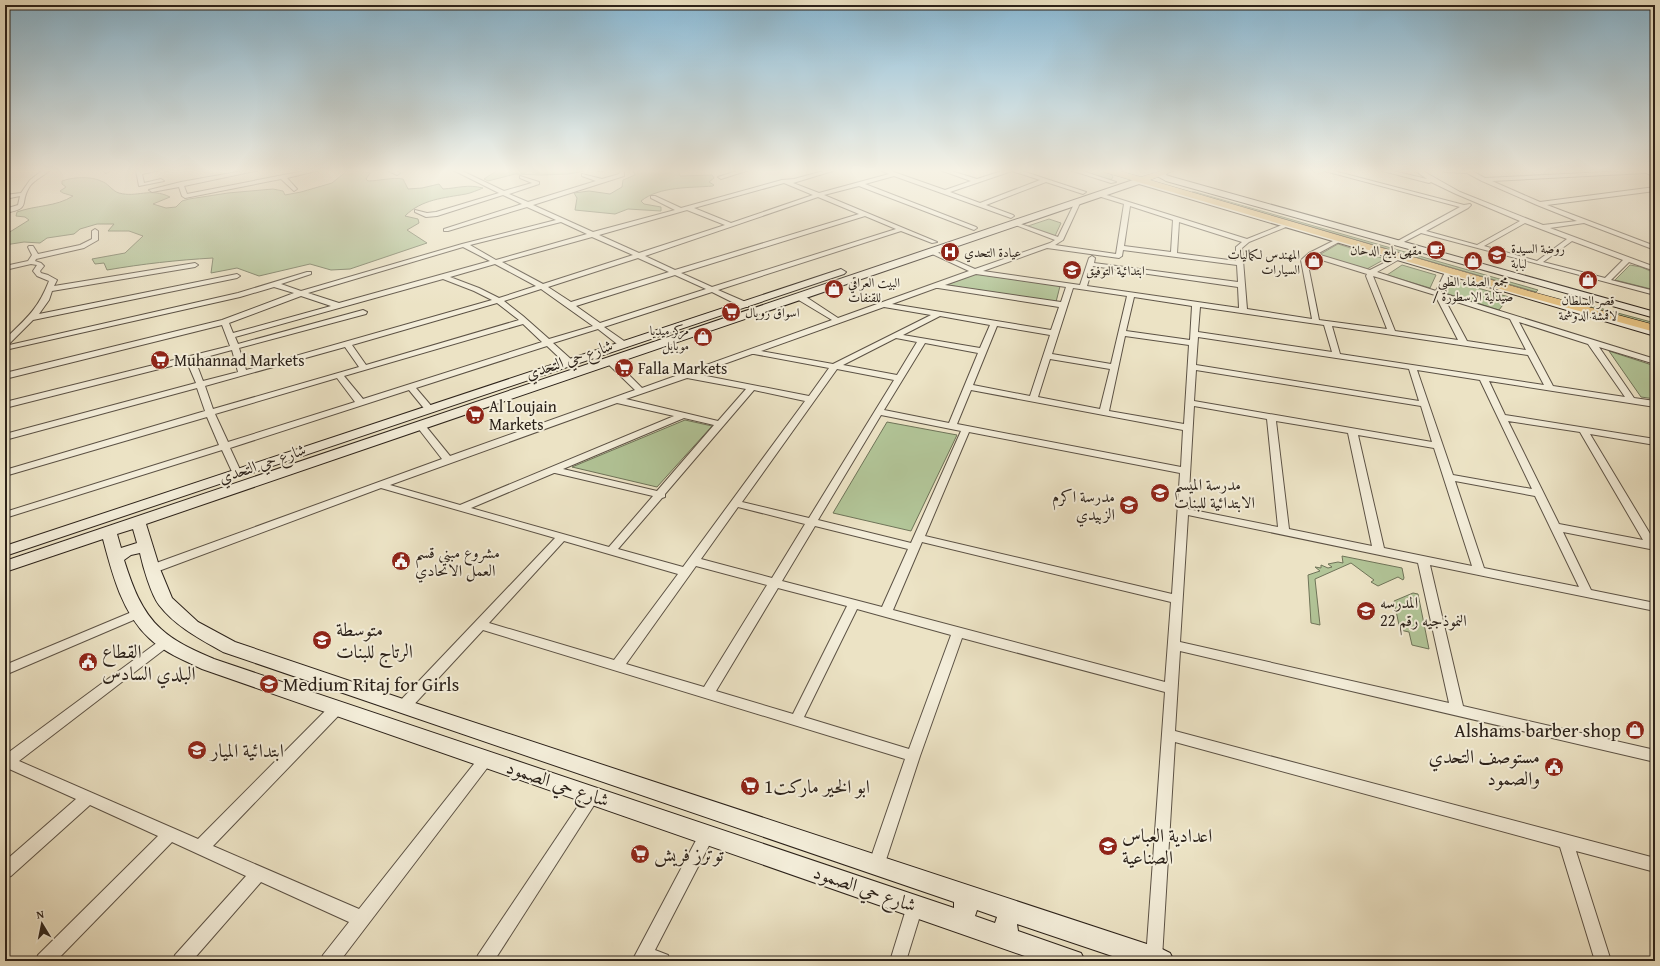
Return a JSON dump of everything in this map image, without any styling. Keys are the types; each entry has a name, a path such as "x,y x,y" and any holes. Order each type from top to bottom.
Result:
{"main road":[{"path":"1270,215 1453,267"},
{"path":"1285,215 1569,301 1655,329"},
{"path":"1569,301 1655,320"}],"street":[{"path":"446,230 495,215"},
{"path":"551,215 745,305"},
{"path":"231,336 662,215"},
{"path":"705,215 730,225"},
{"path":"5,437 201,386 497,301 639,256 759,215"},
{"path":"570,305 862,215"},
{"path":"868,215 901,229 976,272 1532,353"},
{"path":"933,215 975,233"},
{"path":"1002,215 1060,240"},
{"name":"شارع حي التحدي","path":"5,551 853,268 933,247 1028,215"},
{"path":"152,569 448,460 1047,246 1060,240 1077,215"},
{"path":"1117,268 1125,215"},
{"path":"1164,215 1247,242"},
{"path":"1249,215 1396,258 1453,267 1655,315"},
{"path":"1292,215 1396,244 1453,267 1655,333"},
{"path":"1396,244 1451,215"},
{"path":"1513,215 1571,239 1655,269"},
{"path":"1567,215 1655,248"},
{"path":"1174,255 1176,219"},
{"path":"5,376 224,322 301,293 464,246 562,220"},
{"path":"1478,247 1525,220"},
{"path":"1542,227 1584,222"},
{"path":"1243,311 1238,248 1247,242 1284,226"},
{"path":"5,515 361,403 901,229"},
{"path":"5,268 32,259 82,247 94,240 95,230"},
{"path":"1420,231 1655,293"},
{"name":"شارع حي التحدي","path":"5,567 894,265 933,247 945,238 960,238"},
{"path":"1538,263 1571,239"},
{"path":"1640,242 1655,240"},
{"path":"1316,322 1303,262 1305,258 1337,241"},
{"path":"464,246 541,286 570,305 624,345"},
{"path":"1047,246 1119,256"},
{"path":"31,247 35,255 32,259"},
{"path":"1120,248 1240,263"},
{"path":"1083,287 1094,252"},
{"path":"1312,254 1652,361 1655,354"},
{"path":"1392,333 1369,277 1371,273 1396,258"},
{"path":"5,343 30,318 45,300 53,280 46,276 38,275 36,271 41,266 32,259"},
{"path":"881,260 879,262 883,265 894,265"},
{"path":"1606,281 1628,260"},
{"path":"1090,264 1242,285"},
{"path":"50,289 195,265"},
{"path":"1438,294 1453,267"},
{"path":"853,268 864,270 866,272 863,275"},
{"path":"5,348 240,295 309,273"},
{"path":"30,318 56,314 237,276"},
{"path":"444,277 481,292 497,301 523,321 570,363"},
{"path":"273,284 339,306"},
{"path":"1032,399 1070,285"},
{"path":"147,286 147,295"},
{"path":"235,286 240,295"},
{"path":"936,286 1063,306"},
{"path":"1104,412 1131,294"},
{"path":"1438,294 1464,343"},
{"path":"800,297 838,321"},
{"path":"884,304 1054,333"},
{"path":"138,522 152,569 165,601 192,626 229,647 453,724 1158,960 1168,735 1196,304"},
{"path":"5,405 235,347 363,312"},
{"path":"617,666 835,366 939,314"},
{"path":"1513,318 1550,388"},
{"path":"291,320 299,330"},
{"path":"5,473 523,321"},
{"path":"224,322 231,336 244,374"},
{"path":"952,426 994,323"},
{"path":"1327,323 1337,356"},
{"path":"1122,333 1194,339 1337,356 1655,404"},
{"path":"896,336 982,351"},
{"path":"708,694 922,341"},
{"path":"1592,343 1632,401"},
{"path":"347,344 364,368"},
{"path":"752,352 900,378"},
{"path":"1047,356 1114,367"},
{"path":"190,358 210,413 226,446 237,474"},
{"path":"610,361 641,391"},
{"path":"1192,366 1424,404"},
{"path":"1412,367 1480,572"},
{"path":"339,375 361,403"},
{"path":"687,375 811,399"},
{"path":"1483,378 1587,593"},
{"path":"411,387 430,410"},
{"path":"968,387 1188,428"},
{"path":"611,551 752,388"},
{"path":"617,400 721,424"},
{"path":"1190,403 1438,446"},
{"path":"879,412 1185,471"},
{"path":"460,508 555,470 684,415"},
{"path":"1271,417 1284,531"},
{"path":"1502,417 1655,442"},
{"path":"421,426 448,460"},
{"path":"886,613 966,429"},
{"path":"1583,430 1653,546"},
{"path":"1352,431 1379,551"},
{"path":"555,470 661,494"},
{"path":"1449,477 1538,493"},
{"path":"380,485 685,572"},
{"path":"735,503 812,522 1177,599"},
{"path":"1183,511 1655,607"},
{"path":"1555,527 1653,546"},
{"name":"شارع حي الصمود","path":"109,532 124,585 139,613 150,628 166,642 208,664 1010,939 1033,954 1073,961"},
{"path":"412,710 479,624 562,537"},
{"path":"25,544 15,548 7,557 9,561 12,562 26,560"},
{"path":"116,559 127,551 137,548 145,548"},
{"path":"1423,560 1457,711"},
{"path":"693,561 1171,690"},
{"path":"796,721 854,604"},
{"path":"5,670 139,613"},
{"path":"479,624 912,756"},
{"path":"876,866 912,756 958,632"},
{"path":"166,642 6,763 362,919"},
{"path":"1174,645 1655,756"},
{"path":"200,848 337,708"},
{"path":"403,730 416,723 412,710"},
{"path":"435,741 436,737 443,729 453,724"},
{"path":"1168,735 1566,842 1655,864"},
{"path":"329,961 486,759"},
{"path":"484,961 593,795"},
{"path":"5,871 88,798"},
{"path":"44,961 170,834"},
{"path":"662,961 642,957 707,834"},
{"path":"1566,842 1603,961"},
{"path":"181,961 259,874"},
{"path":"958,921 965,912 967,906 963,895"},
{"path":"898,961 915,906"},
{"path":"1010,939 1005,926 1009,915 1013,911"}],"green space":[{"path":"406,215 405,216 418,219 419,223 407,230 427,243 350,269 331,270 310,264 259,276 237,268 211,273 213,258 160,262 107,270 104,263 95,264 92,259 125,253 143,236 129,231 108,231 114,224 97,224 80,229 74,234 47,238 40,243 24,242 5,245 5,235 29,220 25,217 16,216"},
{"path":"1271,215 1538,290 1536,292"},
{"path":"1049,219 1061,223 1055,236 1028,226"},
{"path":"1338,244 1385,259 1367,269 1319,255"},
{"path":"1402,265 1436,275 1430,288 1387,275"},
{"path":"1630,265 1641,267 1655,273 1655,290 1615,280"},
{"path":"976,274 1060,286 1056,302 946,285"},
{"path":"1450,280 1509,297 1499,310 1445,293"},
{"path":"1573,301 1655,323 1655,325 1572,302"},
{"path":"1609,351 1655,366 1655,399 1641,397"},
{"path":"685,420 712,426 657,487 572,467"},
{"path":"887,422 957,435 911,531 833,513"},
{"path":"1342,556 1402,568 1404,578 1403,580 1398,577 1378,586 1371,582 1374,580 1351,563 1315,579 1320,625 1311,623 1308,575 1320,571 1315,567 1321,568 1321,565 1328,568 1332,567 1328,564 1338,562 1343,563"},
{"path":"1413,593 1418,594 1429,649 1412,645 1409,632 1400,630 1394,601"}],"place":[{"name":"مقهى بايع الدخان","path":"1436,250"},
{"name":"عيادة التحدي","path":"950,252"},
{"name":"روضة السيدة لبابة","path":"1497,255"},
{"name":"المهندس لكماليات السيارات","path":"1314,261"},
{"name":"مجمع الصفاء الطبي / صيدلية الاسطورة","path":"1473,261"},
{"name":"ابتدائية التوفيق","path":"1072,270"},
{"name":"قصر السلطان لاقمشة الدوشمة","path":"1588,280"},
{"name":"البيت العراقي للقنفات","path":"834,289"},
{"name":"اسواق رويال","path":"731,312"},
{"name":"مركز ميديا موبايل","path":"703,337"},
{"name":"Muhannad Markets","path":"160,360"},
{"name":"Falla Markets","path":"624,368"},
{"name":"Al Loujain Markets","path":"475,415"},
{"name":"مدرسة الميسم الابتدائية للبنات","path":"1160,493"},
{"name":"مدرسة اكرم الزبيدي","path":"1129,505"},
{"name":"مشروع مبنى قسم العمل الاتحادي","path":"401,561"},
{"name":"المدرسه النموذجيه رقم 22","path":"1366,611"},
{"name":"متوسطة الرتاج للبنات","path":"322,640"},
{"name":"القطاع البلدي السادس","path":"88,662"},
{"name":"Medium Ritaj for Girls","path":"269,684"},
{"name":"Alshams barber shop","path":"1635,730"},
{"name":"ابتدائية الميار","path":"197,750"},
{"name":"مستوصف التحدي والصمود","path":"1554,767"},
{"name":"ابو الخير ماركت1","path":"750,786"},
{"name":"اعدادية العباس الصناعية","path":"1108,846"},
{"name":"توترز فريش","path":"640,854"}]}
